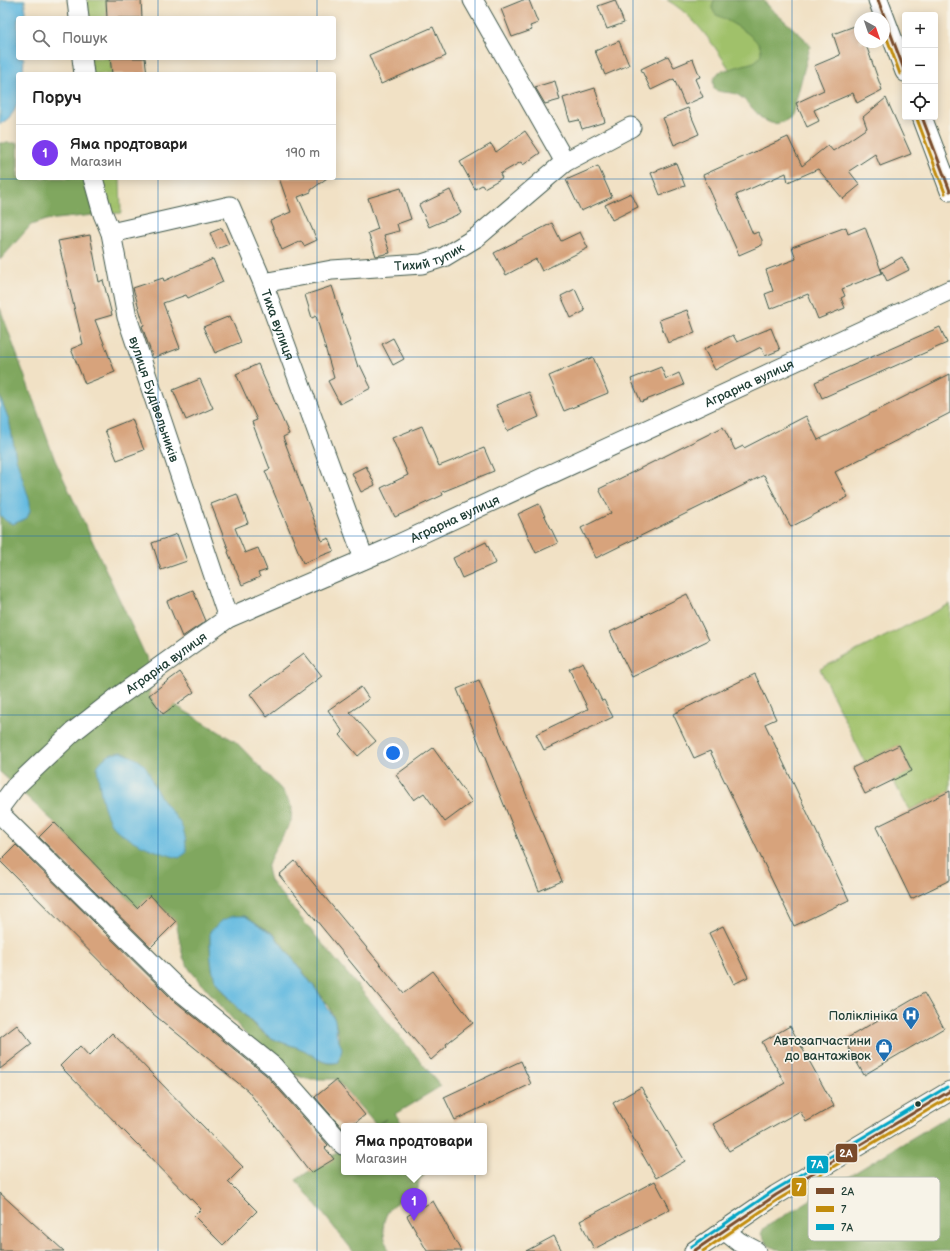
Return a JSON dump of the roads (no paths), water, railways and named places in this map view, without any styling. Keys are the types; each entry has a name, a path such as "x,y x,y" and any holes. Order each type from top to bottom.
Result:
{"street":[{"path":"77,0 78,16"},
{"path":"473,0 565,162"},
{"path":"878,0 902,64"},
{"path":"82,60 84,72"},
{"path":"923,120 950,191"},
{"name":"Тихий тупик","path":"263,283 332,270 422,264 444,257 477,237 565,162 631,126"},
{"name":"вулиця Будівельників","path":"94,180 103,214 111,232 127,317 228,618"},
{"name":"Тиха вулиця","path":"111,232 230,206 263,283 364,559"},
{"name":"Аграрна вулиця","path":"0,807 15,787 73,732 119,696 228,618 364,559 950,290"},
{"path":"0,814 179,990 274,1067 341,1143"},
{"path":"694,1251 776,1195 950,1091"},
{"path":"724,1230 739,1242 756,1251"}],"water":[{"path":"0,0 25,0 25,16 16,16 16,60 24,60 23,72 16,72 15,108 12,114 0,124"},
{"path":"0,397 9,420 16,458 30,502 30,511 27,518 13,524 6,521 0,515"},
{"path":"121,752 145,765 155,788 182,827 186,842 186,853 179,858 161,853 131,840 115,829 110,822 103,803 97,767 107,756"},
{"path":"234,916 245,916 274,935 318,992 335,1020 337,1037 342,1048 339,1062 324,1062 304,1050 270,1037 248,1018 223,990 214,976 210,954 210,931 223,920"}],"place":[{"name":"Поліклініка","path":"911,1030"},
{"name":"Автозапчастини до вантажівок","path":"884,1062"},
{"name":"Яма продтовари","path":"414,1221"}]}
